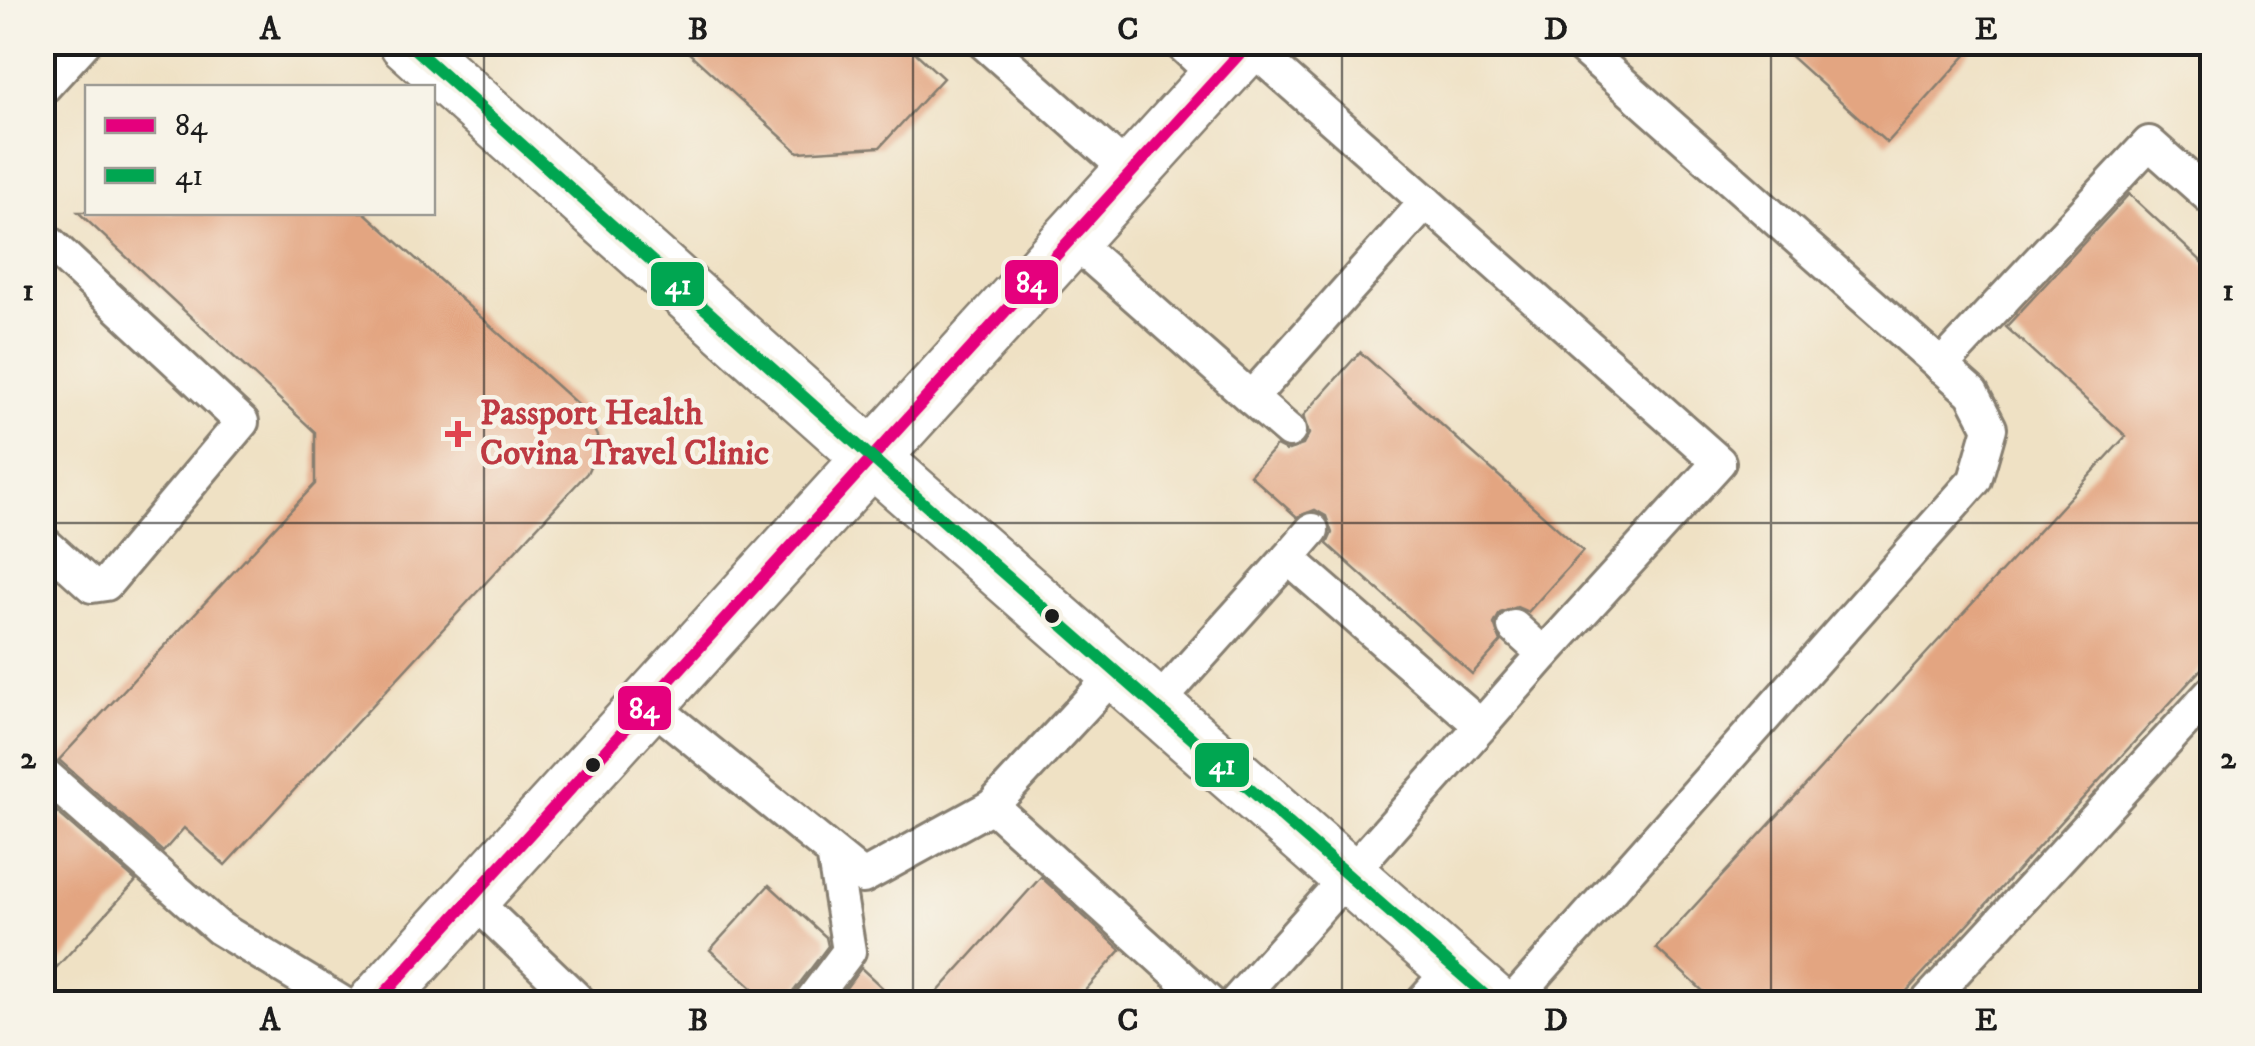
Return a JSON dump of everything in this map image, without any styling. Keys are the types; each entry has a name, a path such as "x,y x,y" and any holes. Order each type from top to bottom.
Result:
{"main road":[{"path":"430,50 872,458 1348,874 1436,985 1495,1004"},
{"path":"374,1004 1132,174 1224,52"}],"lane":[{"path":"42,89 85,42"},
{"path":"983,42 1132,174"},
{"path":"1510,1004 1975,480 1990,428 1972,394 1576,42"},
{"path":"1224,52 1426,202 1719,462 1234,1004"},
{"path":"1941,366 2149,143 2212,199"},
{"path":"1251,398 1426,202"},
{"path":"42,236 242,422 106,584 92,586 42,542"},
{"path":"1072,240 1289,432"},
{"path":"649,703 863,877 992,806 1288,558 1312,530"},
{"path":"1288,558 1481,726"},
{"path":"1514,627 1544,654"},
{"path":"1925,1004 2212,692"},
{"path":"42,772 220,928 344,1004"},
{"path":"992,806 1211,1004"},
{"path":"809,1004 849,951 833,853"},
{"path":"471,898 582,1004"}],"building":[{"path":"677,42 904,42 943,78 880,147 798,152"},
{"path":"1775,42 1978,42 1887,143"},
{"path":"2129,194 2212,271 2212,657 1895,1004 1717,1004 1656,948 2126,436 2006,327"},
{"path":"78,212 367,215 585,411 597,436 596,453 587,473 225,865 184,828 163,852 59,760 315,484 315,432"},
{"path":"1360,352 1583,551 1528,612 1517,607 1500,613 1494,624 1501,642 1472,674 1327,544 1332,533 1326,516 1315,510 1297,517 1250,475 1276,446 1286,451 1303,445 1309,434 1303,416"},
{"path":"42,799 136,881 42,983"},
{"path":"1041,877 1121,950 1073,1004 927,1004"},
{"path":"769,885 826,937 828,946 793,992 789,1004 770,1004 710,950"},
{"path":"861,968 900,1004 834,1004"}],"transit line":[{"name":"41","path":"407,42 872,458 1495,1004"},
{"name":"84","path":"375,1004 1250,42"}],"place":[{"name":"Passport Health Covina Travel Clinic","path":"458,434"}]}
